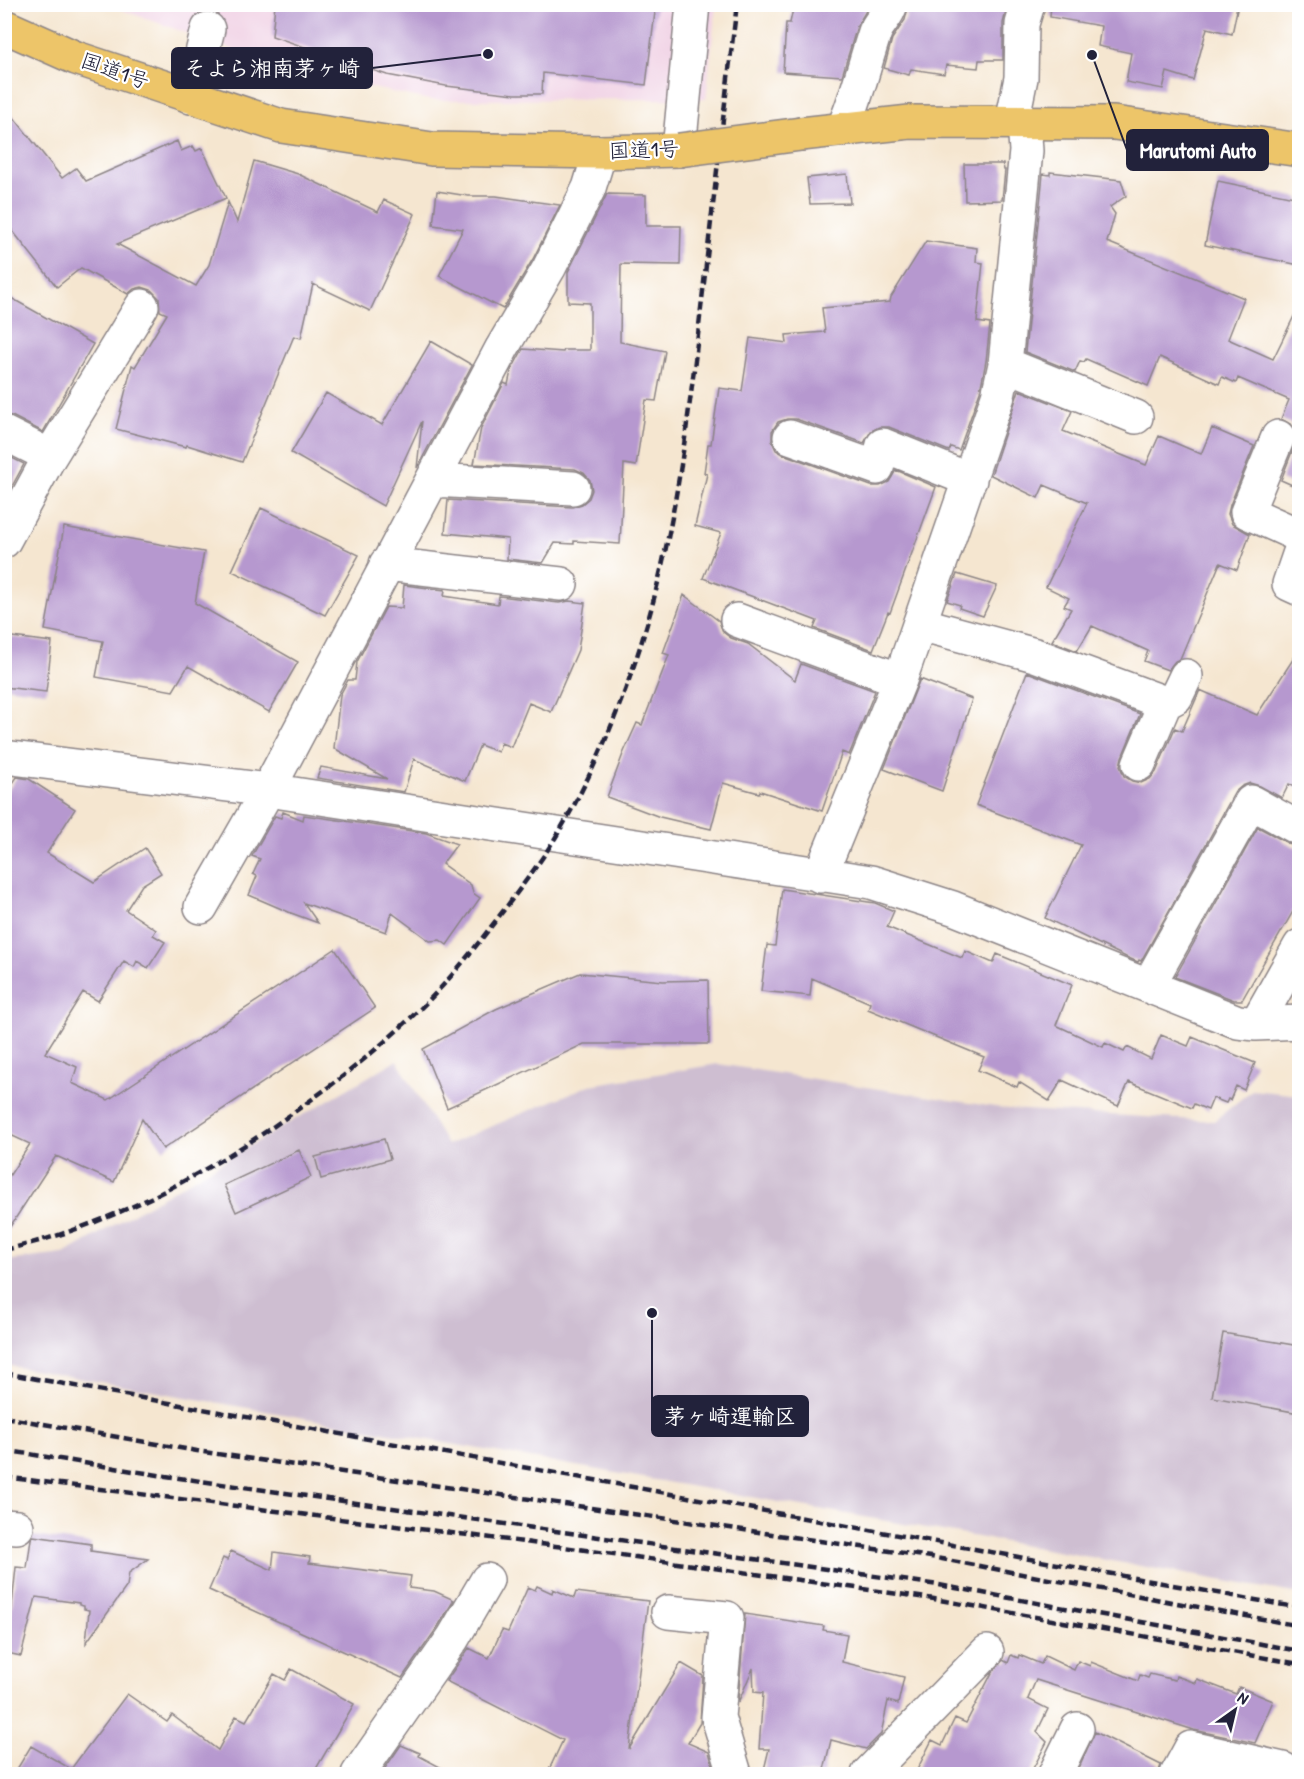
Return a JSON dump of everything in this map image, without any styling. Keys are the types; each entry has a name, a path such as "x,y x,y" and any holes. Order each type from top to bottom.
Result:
{"highway":[{"name":"国道1号","path":"4,26 76,58 281,126 432,149 600,152 679,150 910,122 1018,122 1114,123 1299,150"}],"street":[{"path":"679,150 693,4"},
{"path":"843,129 852,109 876,28 888,14 891,4"},
{"path":"820,876 900,680 998,396 1005,364 1026,152 1018,122 1022,24 1028,4"},
{"path":"191,97 208,29"},
{"path":"201,907 268,790 502,348 549,268 590,188 600,152"},
{"path":"4,541 50,456 142,306"},
{"path":"1005,364 1136,417"},
{"path":"4,434 50,456"},
{"path":"789,437 877,468 883,445 970,480"},
{"path":"1278,437 1247,512 1299,536"},
{"path":"433,480 573,488"},
{"path":"1299,552 1289,584 1299,589"},
{"path":"386,564 561,584"},
{"path":"737,620 900,680"},
{"path":"920,624 1035,655 1165,704"},
{"path":"1139,764 1165,704 1176,697 1186,676"},
{"path":"4,757 268,790 871,882 953,908 1238,1022 1256,1024 1299,1022"},
{"path":"1148,986 1251,802 1299,829"},
{"path":"1256,1024 1299,946"},
{"path":"357,1774 453,1638 487,1580"},
{"path":"668,1612 727,1618 718,1717 735,1774"},
{"path":"868,1774 987,1652"},
{"path":"1054,1774 1077,1729"},
{"path":"1176,1774 1191,1748 1283,1769"}],"shaded area":[{"path":"108,5 716,5 706,99 430,100 293,71"},
{"path":"397,1060 447,1145 590,1085 718,1064 1008,1109 1214,1121 1252,1090 1299,1095 1299,1594 5,1365 4,1261 64,1254"}],"building":[{"path":"275,4 656,4 646,85 543,73 542,94 515,94 446,86 387,75 272,36"},
{"path":"794,4 870,4 857,26 842,76 783,72 786,23 790,23"},
{"path":"909,4 1008,4 1003,23 1003,60 979,60 978,68 946,65 944,74 911,69 909,75 884,68 892,39 905,20"},
{"path":"1051,4 1237,4 1237,10 1232,34 1207,28 1193,80 1167,72 1163,89 1126,82 1131,53 1098,46 1101,26 1050,17"},
{"path":"4,105 62,178 76,168 86,181 177,141 181,151 193,146 196,151 202,148 226,198 117,244 196,286 209,265 228,202 237,222 254,161 298,174 378,212 384,200 415,214 370,311 313,284 301,338 294,336 242,462 187,445 186,447 116,429 132,365 135,367 167,314 160,311 159,298 151,290 142,287 128,294 81,268 57,287 4,220"},
{"path":"964,164 1003,164 1005,170 1002,200 965,201"},
{"path":"1050,172 1121,180 1126,196 1110,207 1115,214 1107,242 1244,298 1228,339 1273,359 1299,306 1299,488 1281,480 1297,435 1292,425 1281,419 1289,400 1238,378 1236,383 1222,377 1219,384 1160,357 1148,386 1086,359 1084,362 1080,361 1075,372 1025,352 1043,174 1050,175"},
{"path":"847,174 850,203 810,204 807,178"},
{"path":"1218,181 1299,198 1299,265 1205,245"},
{"path":"437,191 560,205 533,259 503,309 439,276 463,229 433,225"},
{"path":"607,194 646,195 646,226 681,226 680,265 621,264 620,342 665,351 656,401 646,400 636,466 624,464 620,544 574,541 574,544 555,543 543,563 507,559 508,539 445,533 448,500 572,507 582,504 589,498 592,490 590,480 584,473 575,469 474,464 481,428 504,383 508,385 511,371 523,349 563,352 564,350 590,350 590,303 568,302 568,272"},
{"path":"926,241 977,248 976,262 983,263 977,322 990,324 986,361 980,391 959,450 951,447 949,451 889,427 879,427 871,431 864,443 796,419 778,422 772,431 772,441 776,450 783,454 871,486 880,486 889,482 896,470 936,487 890,613 888,612 873,650 814,628 817,621 703,578 721,533 695,526 707,474 704,473 708,444 711,444 719,388 742,391 750,338 787,343 786,335 825,332 822,308 890,302"},
{"path":"4,294 93,344 43,432 12,416 4,415"},
{"path":"431,341 472,365 417,468 422,421 383,506 291,453 326,393 382,425"},
{"path":"1019,390 1072,411 1063,431 1146,465 1159,436 1201,454 1212,428 1254,446 1228,514 1232,524 1250,534 1237,570 1220,563 1180,659 1175,661 1168,670 1144,661 1148,651 1092,626 1077,651 1052,641 1071,609 1064,606 1069,598 1046,587 1087,503 1044,485 1038,498 991,475"},
{"path":"4,454 24,464 4,501"},
{"path":"261,508 359,555 325,615 232,571"},
{"path":"64,527 204,552 195,603 298,662 269,712 188,666 173,691 96,677 103,641 45,630"},
{"path":"957,574 997,586 983,616 959,608 960,605 947,601"},
{"path":"404,585 445,590 444,596 498,604 499,596 559,603 569,601 585,603 578,650 551,712 529,703 511,747 501,743 498,752 480,745 465,781 414,759 404,792 317,778 321,767 387,779 334,748 340,695 348,680 355,680 357,662 386,607 402,608"},
{"path":"684,595 719,621 723,632 731,638 748,644 795,680 801,664 875,691 849,755 842,752 822,811 760,791 759,793 723,783 711,829 660,817 607,797 637,723 642,725 669,655 663,653"},
{"path":"4,636 52,642 46,692 4,687"},
{"path":"1299,650 1299,789 1289,784 1282,798 1250,783 1235,792 1141,961 1126,957 1045,918 1081,845 976,805 1027,672 1140,714 1120,766 1124,776 1141,783 1150,779 1156,772 1175,728 1182,731 1200,690 1257,715"},
{"path":"920,679 972,699 942,791 884,769"},
{"path":"17,777 29,779 75,809 47,853 94,882 145,848 161,873 142,885 126,910 156,930 153,935 165,942 148,968 137,961 134,967 124,961 98,1001 83,992 45,1053 77,1067 72,1083 108,1100 335,949 375,1008 163,1149 142,1119 114,1182 56,1156 4,1236 4,1184 30,1144 4,1132 4,796"},
{"path":"283,812 303,820 304,815 426,833 457,844 442,864 471,885 473,893 480,898 447,945 440,940 430,941 392,913 386,932 304,903 318,923 249,895 257,876 253,874 260,859 252,856 275,816 281,818"},
{"path":"1258,827 1299,848 1299,901 1242,1000 1234,1000 1175,977"},
{"path":"782,889 875,903 894,911 887,927 962,958 965,951 993,963 997,954 1072,985 1056,1025 1103,1047 1105,1043 1124,1052 1127,1047 1151,1059 1161,1035 1188,1046 1192,1037 1255,1063 1244,1090 1236,1086 1230,1100 1228,1099 1226,1103 1213,1098 1208,1110 1194,1104 1192,1108 1129,1082 1118,1106 1062,1080 1049,1101 1019,1082 1017,1087 978,1070 984,1057 868,1009 870,1003 812,978 810,996 761,991 767,945 775,946"},
{"path":"580,973 663,981 708,980 709,1044 584,1044 447,1108 423,1049 496,1009"},
{"path":"384,1139 390,1159 321,1179 315,1157"},
{"path":"299,1150 311,1177 236,1212 224,1185"},
{"path":"1223,1333 1299,1346 1299,1413 1212,1397"},
{"path":"33,1536 91,1544 91,1551 148,1559 129,1573 127,1586 86,1643 89,1610 84,1609 84,1606 79,1603 36,1597 21,1656 7,1653 16,1567 27,1568"},
{"path":"231,1551 272,1570 274,1552 310,1557 309,1563 411,1576 409,1588 434,1591 454,1600 402,1678 209,1590 223,1558 227,1560"},
{"path":"537,1586 552,1593 553,1589 574,1598 576,1592 648,1601 629,1749 681,1663 703,1676 700,1723 688,1743 709,1752 713,1766 710,1774 547,1774 563,1740 446,1681 469,1648 489,1658 502,1630 508,1632 528,1587 535,1590"},
{"path":"745,1614 824,1626 823,1630 847,1634 842,1662 904,1677 898,1704 888,1701 881,1734 866,1749 831,1740 823,1774 763,1774 769,1749 759,1749 763,1693 754,1692 753,1668 738,1703"},
{"path":"1011,1655 1018,1658 1019,1655 1041,1664 1045,1656 1074,1670 1078,1661 1090,1666 1091,1662 1138,1681 1140,1675 1148,1678 1150,1674 1175,1680 1176,1676 1196,1683 1197,1679 1236,1694 1239,1687 1273,1701 1255,1743 1194,1730 1036,1680 1028,1699 1048,1709 1037,1732 1047,1742 1030,1774 915,1774 932,1740 942,1745 955,1718 966,1723 992,1673 1003,1660 1008,1663"},
{"path":"291,1669 354,1704 313,1774 14,1774 31,1746 71,1769 127,1694 167,1722 172,1715 218,1750 236,1716 246,1721 274,1674 285,1680"},
{"path":"1095,1732 1161,1765 1158,1774 1090,1774 1078,1769"},
{"path":"401,1745 420,1753 419,1756 453,1774 381,1774"}],"railway":[{"path":"4,1250 47,1239 89,1224 129,1208 169,1188 208,1167 283,1120 359,1064 397,1031 444,984 507,906 557,835 595,763 627,685 644,634 664,556 691,397 737,4"},
{"path":"4,1373 1300,1608"},
{"path":"4,1417 197,1451 931,1557 1300,1626"},
{"path":"4,1450 158,1475 939,1585 1300,1651"},
{"path":"4,1477 564,1547 934,1599 1300,1664"}],"place":[{"name":"そよら湘南茅ヶ崎","path":"488,54"},
{"name":"Marutomi Auto","path":"1092,55"},
{"name":"茅ヶ崎運輸区","path":"652,1313"}]}
